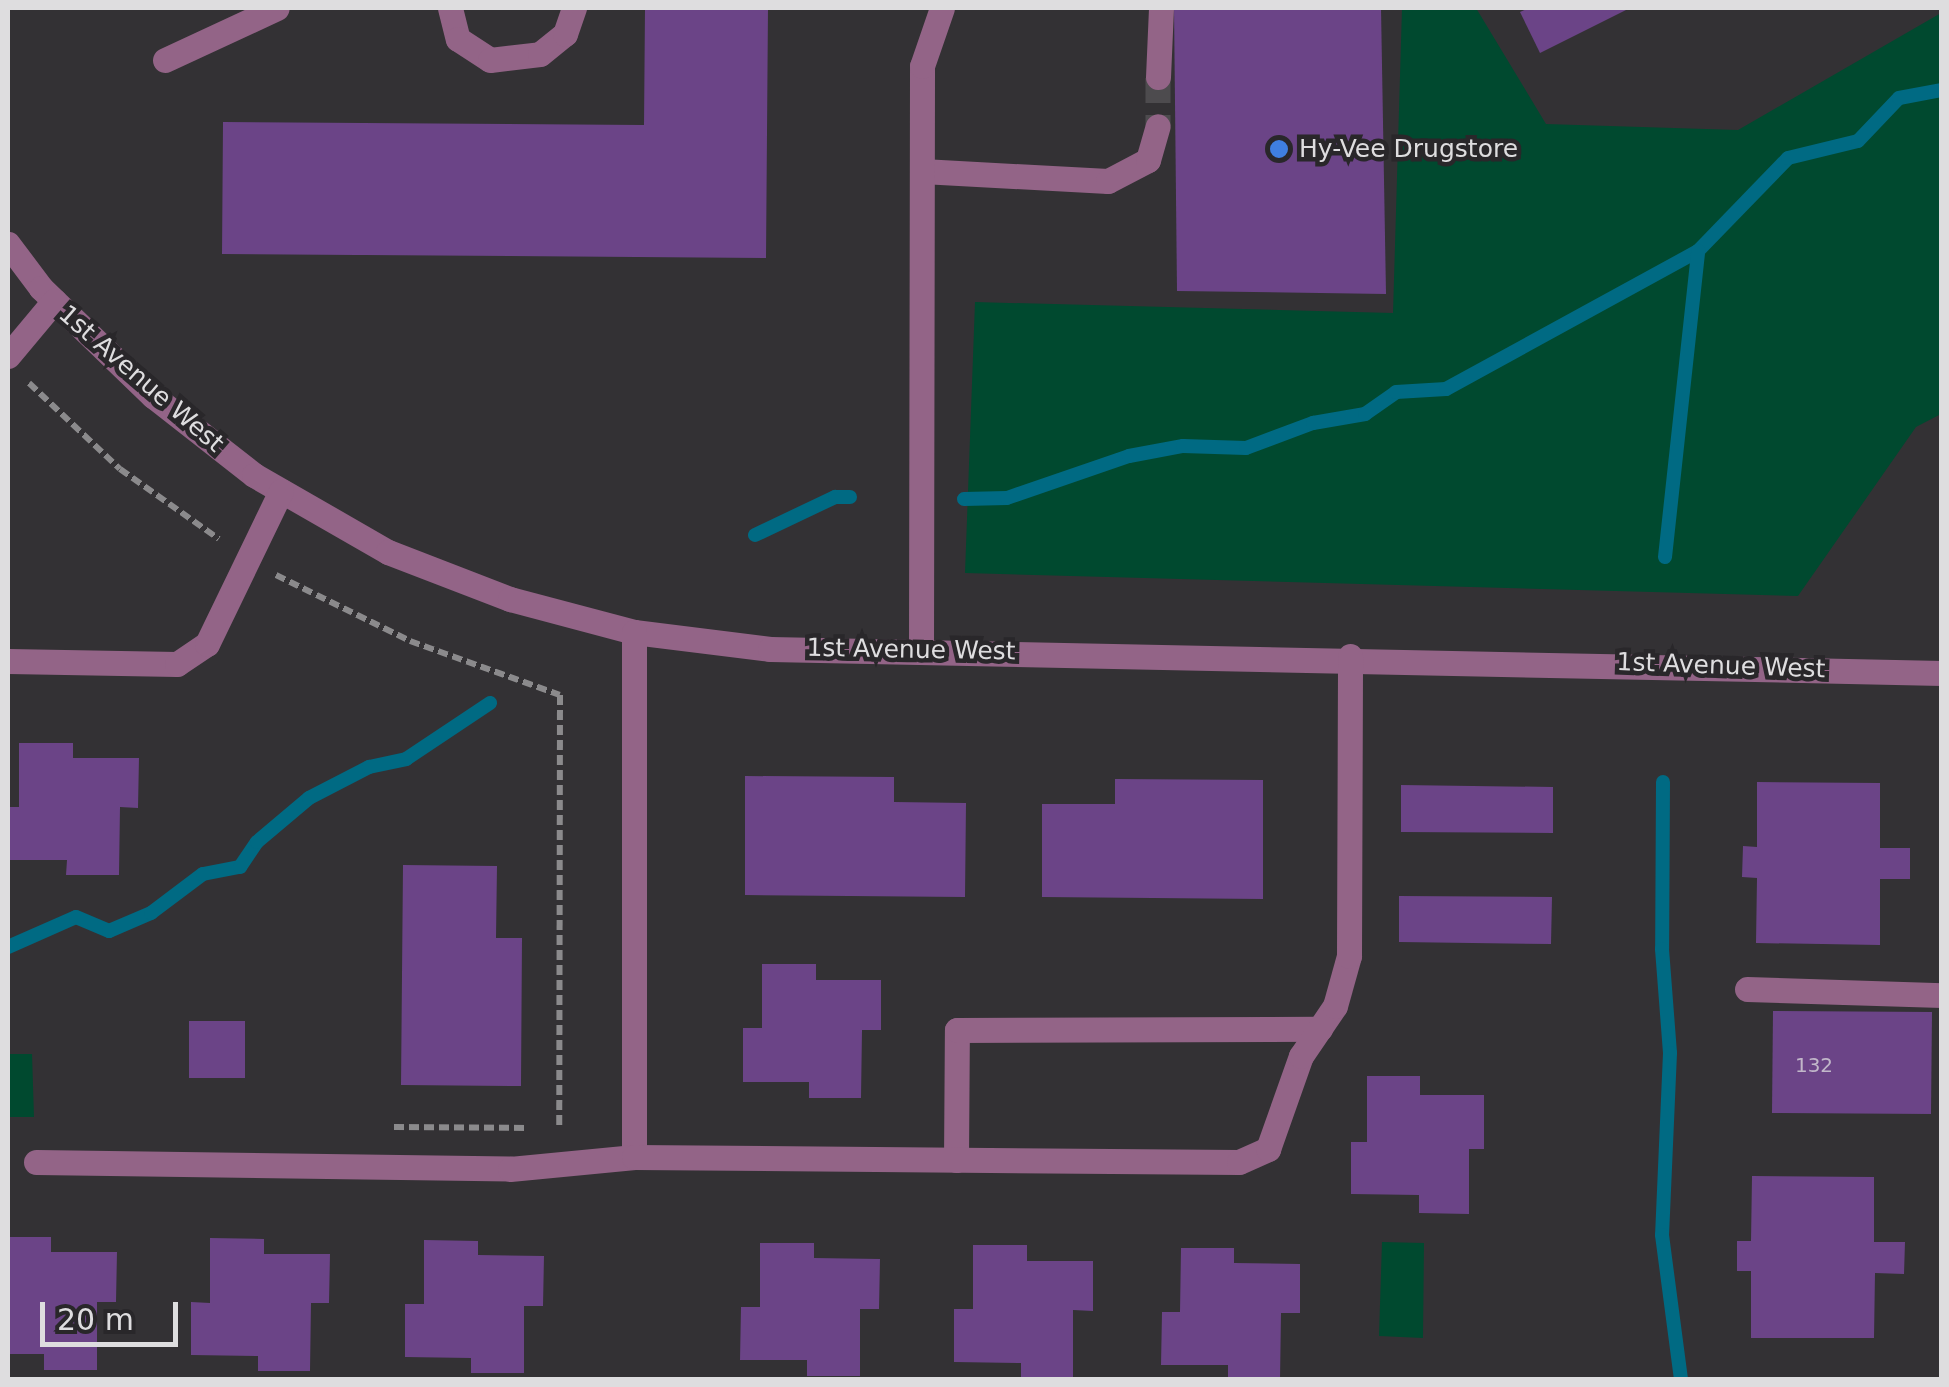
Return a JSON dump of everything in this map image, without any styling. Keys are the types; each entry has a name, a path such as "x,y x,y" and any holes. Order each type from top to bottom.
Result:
{"street":[{"path":"165,60 277,8"},
{"path":"450,8 458,39 490,60 540,54 565,34 574,8"},
{"path":"921,650 922,66 942,8"},
{"path":"1158,77 1161,8"},
{"path":"922,172 1108,180 1148,160 1158,126"},
{"name":"1st Avenue West","path":"8,244 54,301 153,396 281,491 388,552 510,599 634,632 770,649 1350,656 1942,673"},
{"path":"14,365 54,301"},
{"path":"8,660 177,664 206,644 251,560 281,491"},
{"path":"634,632 634,1157"},
{"path":"36,1162 510,1168 634,1157 1239,1162 1268,1150 1302,1056 1335,1006 1349,956 1350,656"},
{"path":"1746,990 1942,995"},
{"path":"956,1160 957,1030 1320,1029"}],"path":[{"path":"14,365 120,469 251,560 373,626 560,695 560,1128 378,1127"}],"green space":[{"path":"1402,8 1476,8 1546,124 1738,130 1941,13 1941,414 1916,427 1798,596 965,573 975,302 1393,313"},
{"path":"8,1054 32,1054 34,1117 8,1117"},
{"path":"1382,1242 1424,1243 1423,1338 1379,1336"}],"building":[{"path":"645,8 768,8 766,258 222,254 223,122 644,125"},
{"name":"Hy-Vee Drugstore","path":"1174,8 1381,8 1386,294 1177,291"},
{"path":"1529,8 1630,8 1540,53 1520,12"},
{"path":"19,743 73,743 73,758 139,758 138,808 120,807 119,875 66,875 67,860 8,860 8,807 19,807"},
{"path":"745,776 894,777 894,802 966,803 965,897 745,895"},
{"path":"1115,779 1263,780 1263,899 1042,897 1042,804 1115,804"},
{"path":"1757,782 1880,783 1880,848 1910,848 1910,879 1880,879 1880,945 1756,943 1757,878 1742,877 1743,846 1757,847"},
{"path":"1401,785 1553,787 1553,833 1401,832"},
{"path":"403,865 497,866 496,938 522,938 521,1086 401,1085"},
{"path":"1399,896 1552,897 1551,944 1399,942"},
{"path":"762,964 816,964 816,980 881,980 881,1030 862,1030 861,1098 809,1098 809,1082 743,1082 743,1028 762,1028"},
{"path":"1773,1011 1932,1012 1931,1114 1772,1113"},
{"path":"189,1021 245,1021 245,1078 189,1078"},
{"path":"1367,1076 1420,1076 1420,1095 1484,1095 1484,1149 1469,1149 1469,1214 1419,1213 1419,1195 1351,1194 1351,1142 1367,1142"},
{"path":"1752,1176 1874,1177 1874,1242 1905,1242 1904,1274 1875,1273 1874,1338 1751,1338 1751,1271 1737,1271 1737,1241 1751,1241"},
{"path":"8,1237 51,1237 51,1252 117,1252 116,1302 97,1302 97,1370 44,1370 44,1354 8,1354"},
{"path":"210,1238 264,1239 264,1254 330,1254 329,1303 311,1303 310,1371 258,1371 258,1356 191,1355 191,1302 210,1303"},
{"path":"424,1240 478,1241 478,1255 544,1256 543,1306 524,1306 524,1373 471,1373 471,1358 405,1357 405,1304 424,1304"},
{"path":"760,1243 814,1243 814,1258 880,1259 879,1309 860,1309 860,1376 807,1376 807,1360 740,1360 741,1307 760,1307"},
{"path":"973,1245 1027,1245 1027,1261 1093,1261 1093,1311 1073,1310 1073,1378 1021,1378 1021,1363 954,1362 954,1309 973,1309"},
{"path":"1181,1248 1234,1248 1234,1263 1300,1264 1300,1313 1281,1313 1280,1380 1228,1380 1228,1365 1161,1365 1162,1312 1180,1312"}],"waterway":[{"path":"964,499 1007,498 1129,456 1183,446 1246,448 1313,423 1365,414 1396,392 1446,389 1698,251 1788,158 1858,141 1899,98 1942,90"},
{"path":"1665,557 1698,251"},
{"path":"755,535 835,497 850,497"},
{"path":"8,947 76,917 109,931 151,913 203,874 240,867 257,842 309,798 369,767 406,759 490,703"},
{"path":"1663,782 1662,949 1670,1053 1662,1235 1681,1380"}],"tunnel":[{"path":"1158,77 1158,126"}],"place":[{"name":"Hy-Vee Drugstore","path":"1279,149"}]}
